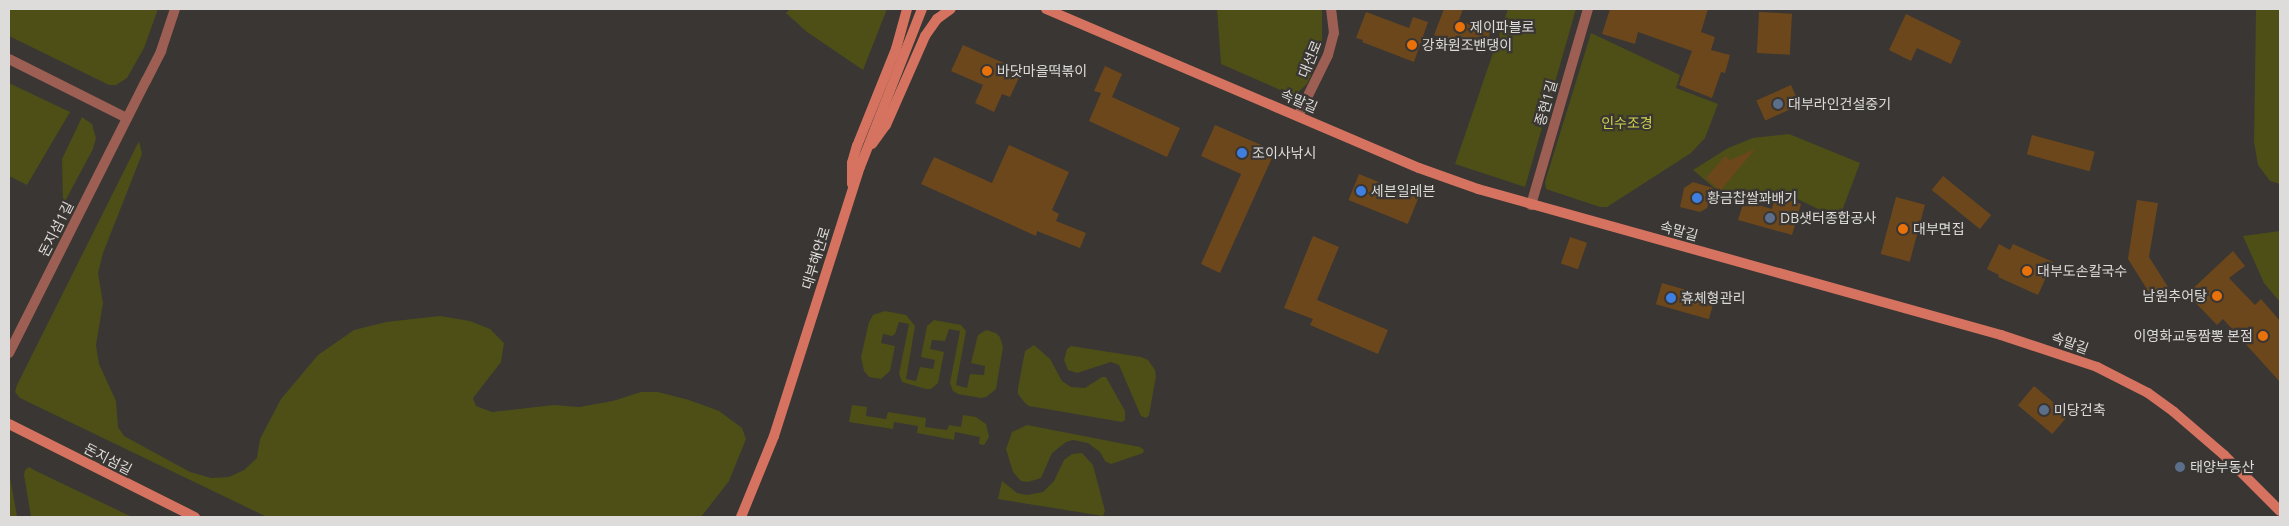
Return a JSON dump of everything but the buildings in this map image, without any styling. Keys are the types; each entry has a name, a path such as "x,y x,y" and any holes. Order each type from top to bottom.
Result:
{"street":[{"name":"돈지섬1길","path":"9,353 161,50 175,9"},
{"path":"853,187 852,164 857,146 896,49 907,9"},
{"name":"대부해안로","path":"741,517 786,400 853,187 922,9"},
{"path":"867,148 878,138 886,125 925,36 937,19 950,9"},
{"name":"속말길","path":"1046,9 1419,168 1531,205 1982,329 2058,352 2122,378 2174,412 2224,454 2280,511"},
{"name":"대선로","path":"1298,116 1328,56 1334,33 1332,9"},
{"name":"종현1길","path":"1531,205 1588,9"},
{"path":"9,59 128,118"},
{"name":"돈지섬길","path":"9,424 195,517"},
{"path":"734,517 750,496"}],"green space":[{"path":"9,9 158,9 144,48 127,78 116,85 109,85 9,36"},
{"path":"790,9 887,9 863,70 807,32 786,13"},
{"path":"1217,9 1322,9 1322,42 1319,56 1307,84 1294,96 1221,64"},
{"path":"1508,9 1576,9 1525,187 1455,164"},
{"path":"2256,9 2280,9 2280,184 2270,181 2258,165 2254,142"},
{"name":"인수조경","path":"1591,33 1680,75 1676,88 1718,104 1705,138 1691,153 1607,207 1600,207 1546,189 1545,182"},
{"path":"9,83 70,112 27,185 9,176"},
{"path":"82,117 92,124 96,138 93,149 63,205 62,159"},
{"path":"1789,134 1860,163 1839,219 1781,191 1724,196 1693,170 1728,148 1753,138"},
{"path":"139,141 142,154 103,253 98,273 103,303 96,345 99,364 116,401 118,427 124,436 190,472 211,478 229,477 244,470 257,458 260,439 281,399 318,355 354,330 386,322 440,316 470,321 490,329 504,343 501,362 473,398 476,406 492,412 554,405 579,407 613,401 641,392 658,392 689,400 719,411 742,428 746,439 729,481 701,517 267,517 20,398 15,392 17,385"},
{"path":"2280,231 2280,302 2264,283 2243,236"},
{"path":"885,311 906,315 915,326 906,379 916,381 920,367 933,369 935,360 921,357 927,326 934,320 961,325 966,331 956,385 967,388 970,374 984,375 985,366 971,363 978,335 986,330 996,333 1000,337 1003,347 996,389 986,397 981,398 958,394 953,391 950,383 960,331 949,329 945,341 932,340 930,349 944,352 938,383 931,389 926,389 902,382 899,374 909,324 899,322 895,334 892,336 883,334 881,343 895,346 890,371 881,379 869,377 864,371 861,357 869,322 873,315"},
{"path":"1034,345 1050,359 1062,381 1071,387 1085,388 1102,377 1106,377 1125,411 1125,420 1122,422 1029,406 1025,403 1018,394 1018,388 1025,351"},
{"path":"1071,346 1141,357 1148,360 1155,370 1156,376 1149,415 1146,418 1141,416 1119,365 1111,362 1077,373 1068,370 1064,360 1067,349"},
{"path":"852,405 867,407 866,416 886,419 888,412 926,418 925,427 947,430 949,425 961,427 963,415 976,417 986,424 989,437 984,445 979,444 980,437 955,432 954,440 917,433 918,426 894,422 893,429 849,422"},
{"path":"1027,425 1140,447 1144,450 1143,453 1111,464 1105,461 1100,452 1088,443 1073,440 1066,442 1052,453 1041,478 1028,482 1021,481 1013,472 1006,449 1012,432"},
{"path":"1082,453 1093,465 1105,511 1103,516 998,499 1002,481 1017,493 1027,495 1043,492 1054,481 1064,460 1072,454"},
{"path":"9,463 10,477 17,517 9,517"},
{"path":"29,467 132,517 31,517 24,475 25,470"}],"place":[{"name":"제이파블로","path":"1460,27"},
{"name":"강화원조밴댕이","path":"1412,45"},
{"name":"바닷마을떡볶이","path":"987,71"},
{"name":"대부라인건설중기","path":"1778,104"},
{"name":"조이사낚시","path":"1242,153"},
{"name":"세븐일레븐","path":"1361,191"},
{"name":"황금찹쌀꽈배기","path":"1697,198"},
{"name":"DB샛터종합공사","path":"1770,218"},
{"name":"대부면집","path":"1903,229"},
{"name":"대부도손칼국수","path":"2027,271"},
{"name":"남원추어탕","path":"2217,296"},
{"name":"휴체형관리","path":"1671,298"},
{"name":"이영화교동짬뽕 본점","path":"2263,336"},
{"name":"미당건축","path":"2044,410"},
{"name":"태양부동산","path":"2180,467"}]}
